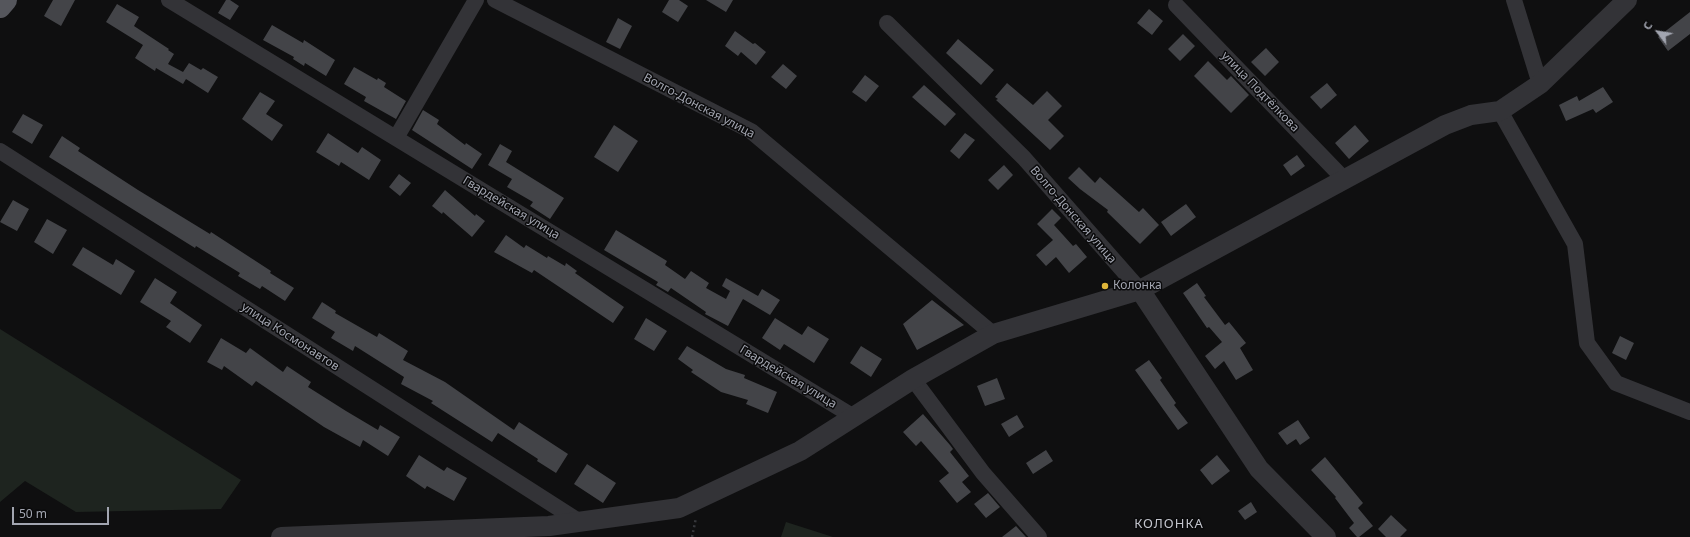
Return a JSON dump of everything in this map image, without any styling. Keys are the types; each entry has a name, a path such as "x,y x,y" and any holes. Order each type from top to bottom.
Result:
{"highway":[{"path":"0,6 6,0"}],"street":[{"name":"Гвардейская улица","path":"169,0 854,417"},
{"path":"396,138 476,0"},
{"name":"Волго-Донская улица","path":"495,0 751,131 993,334"},
{"path":"1514,0 1540,84"},
{"path":"282,537 549,526 679,508 800,451 913,380 993,334 1140,290 1445,125 1471,115 1500,111 1540,84 1626,0"},
{"name":"улица Подтёлкова","path":"1176,5 1344,179"},
{"name":"Волго-Донская улица","path":"887,23 1024,158 1140,290 1259,469 1326,537"},
{"path":"1500,111 1575,244 1587,343 1616,383 1690,412"},
{"name":"улица Космонавтов","path":"0,151 580,522"},
{"path":"913,380 983,473 1038,537"}],"shaded area":[{"path":"0,329 241,480 221,509 76,512 25,481 0,502"},
{"path":"786,522 833,537 781,537"}],"building":[{"path":"53,0 75,0 61,26 44,16"},
{"path":"226,0 230,0 239,6 230,20 218,13"},
{"path":"669,0 679,0 688,6 678,22 662,12"},
{"path":"706,0 733,0 726,12"},
{"path":"117,4 139,17 134,26 169,49 168,50 174,54 168,64 183,72 189,63 201,70 203,68 218,77 208,93 186,79 183,84 156,68 155,71 135,58 143,45 106,22"},
{"path":"1149,9 1163,21 1152,35 1137,23"},
{"path":"1690,12 1690,34 1668,51 1658,37"},
{"path":"618,18 632,26 620,49 606,42"},
{"path":"272,25 303,43 304,40 335,60 326,76 305,63 304,66 293,59 294,57 263,40"},
{"path":"735,31 753,44 755,43 766,52 756,65 741,52 738,56 725,46"},
{"path":"1183,34 1195,46 1180,61 1168,49"},
{"path":"958,39 994,70 981,85 946,53"},
{"path":"1266,48 1279,62 1265,76 1251,62"},
{"path":"1208,61 1227,80 1231,76 1249,95 1231,113 1194,76"},
{"path":"783,64 797,76 786,89 771,77"},
{"path":"354,67 377,80 378,78 386,83 384,87 406,101 396,119 364,101 366,97 344,84"},
{"path":"865,75 879,86 866,102 852,92"},
{"path":"1007,83 1033,105 1047,91 1062,106 1048,120 1064,136 1050,150 996,100 998,99 995,97"},
{"path":"1327,83 1337,95 1321,109 1310,97"},
{"path":"924,85 956,114 945,126 912,97"},
{"path":"1603,87 1613,102 1596,113 1593,109 1566,121 1559,105 1577,96 1579,101"},
{"path":"260,92 275,101 266,114 283,125 272,141 242,119"},
{"path":"423,110 439,120 437,124 465,145 466,143 482,154 472,169 412,130"},
{"path":"23,114 43,125 32,144 12,132"},
{"path":"614,125 638,141 618,172 594,157"},
{"path":"1355,125 1369,141 1349,159 1335,143"},
{"path":"328,133 358,153 362,147 381,160 369,180 341,162 339,166 316,152"},
{"path":"965,133 975,140 959,159 950,151"},
{"path":"62,136 80,148 78,151 210,234 211,232 271,271 270,273 294,288 285,301 262,286 260,289 238,276 240,273 196,246 195,248 49,157"},
{"path":"500,144 512,151 506,162 564,198 550,219 530,206 533,202 507,187 512,179 488,165"},
{"path":"1297,155 1305,166 1291,176 1283,165"},
{"path":"1004,165 1013,175 998,190 988,180"},
{"path":"1079,167 1095,183 1100,177 1139,212 1143,208 1159,225 1140,244 1107,212 1108,210 1068,178"},
{"path":"399,174 411,183 400,196 389,187"},
{"path":"445,190 475,216 476,214 485,221 472,237 443,212 442,214 432,206"},
{"path":"13,200 29,209 17,231 0,222"},
{"path":"1186,204 1196,217 1171,236 1161,222"},
{"path":"1052,209 1061,218 1054,225 1073,246 1076,244 1087,257 1069,273 1056,257 1046,266 1036,255 1053,240 1037,224"},
{"path":"47,219 67,230 53,254 34,242"},
{"path":"616,230 667,261 665,265 685,279 691,271 709,283 706,288 726,299 730,291 722,286 726,278 758,296 762,289 780,300 770,315 743,299 728,326 705,314 706,312 671,288 668,292 656,285 658,282 604,250"},
{"path":"506,235 524,248 526,245 547,258 548,256 565,266 566,263 577,271 575,273 624,307 613,323 534,270 532,273 494,252"},
{"path":"83,247 113,265 116,259 135,271 121,295 72,265"},
{"path":"155,278 177,292 170,303 202,325 190,343 166,327 171,321 140,302"},
{"path":"1197,283 1206,296 1204,297 1225,325 1229,322 1246,343 1240,348 1253,370 1236,380 1224,361 1215,369 1205,356 1222,342 1209,327 1207,328 1183,293"},
{"path":"932,300 964,325 917,350 903,324"},
{"path":"322,302 336,311 335,313 377,337 379,333 408,351 403,360 445,382 514,430 519,422 568,454 556,473 537,461 538,459 498,433 492,442 431,403 433,401 401,384 404,377 355,346 353,351 331,338 335,332 312,318"},
{"path":"646,318 667,331 654,351 634,339"},
{"path":"775,318 802,335 808,326 829,339 814,363 784,344 780,350 762,338"},
{"path":"1620,336 1634,343 1626,360 1612,353"},
{"path":"221,338 246,353 250,348 283,372 287,366 311,382 308,387 346,411 378,430 380,425 400,437 388,456 363,440 360,447 324,427 256,381 252,386 224,366 222,370 207,362"},
{"path":"687,346 726,369 745,375 744,378 777,392 768,413 746,404 748,400 721,392 691,372 693,370 678,359"},
{"path":"861,346 882,359 871,377 850,363"},
{"path":"1149,360 1162,378 1160,380 1176,403 1174,405 1188,423 1178,430 1135,370"},
{"path":"997,378 1005,399 985,406 977,386"},
{"path":"923,414 953,449 950,452 969,476 962,482 971,492 957,503 939,481 949,473 921,441 916,446 903,432"},
{"path":"1017,415 1024,427 1009,437 1001,424"},
{"path":"1298,420 1310,438 1300,445 1296,439 1287,445 1278,433"},
{"path":"1046,450 1053,461 1033,474 1026,463"},
{"path":"419,455 444,471 447,467 467,478 454,501 427,486 425,489 406,476"},
{"path":"1217,455 1230,471 1212,485 1200,470"},
{"path":"1325,457 1363,503 1358,508 1373,526 1359,537 1357,537 1349,528 1354,523 1335,498 1336,497 1311,470"},
{"path":"587,464 616,483 603,503 574,484"},
{"path":"988,493 1000,507 986,518 974,504"},
{"path":"1251,502 1257,512 1245,520 1238,511"},
{"path":"1391,515 1407,530 1400,537 1386,537 1378,529"},
{"path":"1016,526 1026,537 1002,537"}],"place":[{"name":"Колонка","path":"1105,286"}],"district":[{"name":"КОЛОНКА","path":"1169,524"}]}
